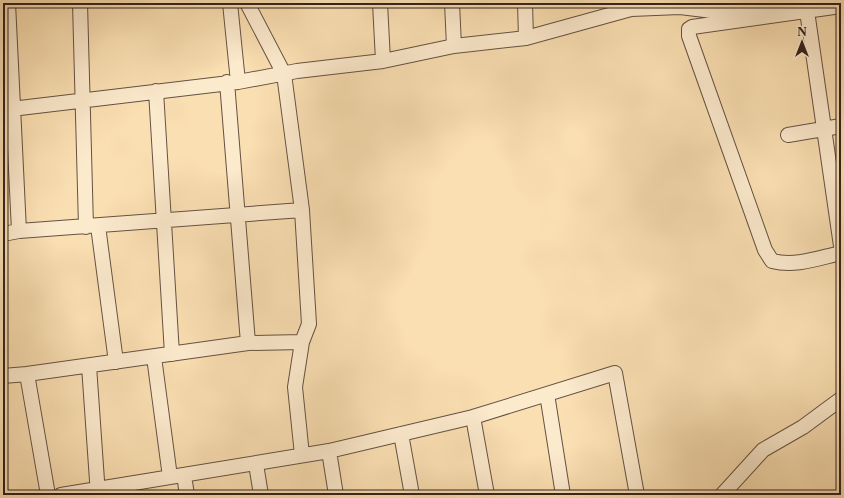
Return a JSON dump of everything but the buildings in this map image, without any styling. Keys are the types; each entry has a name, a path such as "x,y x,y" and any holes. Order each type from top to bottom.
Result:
{"street":[{"path":"8,3 7,109 19,231"},
{"path":"80,3 84,100 92,226 116,362"},
{"path":"230,3 237,216 248,343"},
{"path":"247,3 284,74 302,210 309,324 302,342 295,387 302,455"},
{"path":"380,3 383,61"},
{"path":"452,3 454,46"},
{"path":"525,3 526,38"},
{"path":"7,109 232,82 383,61 454,46 526,38 614,8 631,9 680,5 713,11 757,5 788,3"},
{"path":"841,6 692,26 689,29 689,36 764,250 772,261 782,264 799,263 841,253"},
{"path":"807,11 841,246"},
{"path":"156,91 172,354"},
{"path":"788,136 841,126"},
{"path":"3,234 19,231 302,210"},
{"path":"3,376 89,366 248,343 302,342"},
{"path":"154,357 177,476 187,495"},
{"path":"89,366 98,492"},
{"path":"61,495 98,492 177,476 329,451 473,417 615,373 637,495"},
{"path":"28,374 48,495"},
{"path":"547,394 564,495"},
{"path":"722,495 763,450 803,427 841,399"},
{"path":"473,417 487,495"},
{"path":"401,434 412,495"},
{"path":"329,451 336,495"},
{"path":"256,464 261,495"}]}
